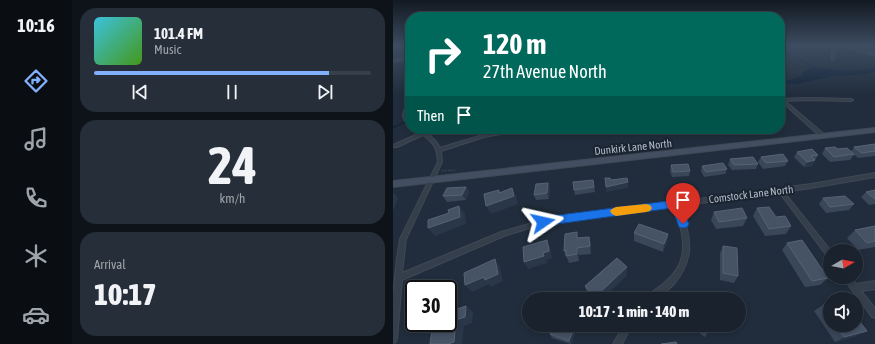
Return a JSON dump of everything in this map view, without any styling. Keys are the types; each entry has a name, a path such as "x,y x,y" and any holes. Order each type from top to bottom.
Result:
{"street":[{"path":"785,100 851,100"},
{"path":"785,103 823,136"},
{"name":"Dunkirk Lane North","path":"393,184 875,130"},
{"path":"395,146 421,134"},
{"path":"393,339 403,239 440,162 440,150 435,143 424,134"},
{"path":"440,150 483,136 495,134"},
{"name":"Comstock Lane North","path":"398,278 503,234 530,225 563,218 781,190 875,175"},
{"path":"781,190 823,246"},
{"path":"659,292 668,285 677,274 684,261 687,248 686,236 676,204"},
{"path":"852,284 875,314"},
{"path":"855,288 875,284"},
{"path":"617,344 624,332"}],"water":[{"path":"813,67 847,71 875,69 875,72 865,74 833,76 797,84 785,84 785,80 803,75 803,72"}],"building":[{"path":"875,144 875,151 862,153 854,147"},
{"path":"835,147 838,149 847,148 854,154 834,157 825,148"},
{"path":"812,149 818,155 811,156 815,160 807,162 797,152"},
{"path":"783,154 788,161 766,163 761,157"},
{"path":"753,157 758,164 734,165 730,159"},
{"path":"723,163 727,169 706,172 702,166"},
{"path":"688,164 690,171 673,172 671,165"},
{"path":"605,178 610,178 611,180 627,178 628,182 606,187"},
{"path":"593,180 594,187 574,190 573,182"},
{"path":"548,183 547,193 534,195 536,184"},
{"path":"466,187 462,195 443,196 447,188"},
{"path":"512,188 514,196 486,206 484,194 499,190 499,193"},
{"path":"875,190 875,199 866,192"},
{"path":"845,196 854,204 830,207 823,198"},
{"path":"459,206 460,217 428,228 428,220 449,213 448,210"},
{"path":"769,207 776,217 785,216 791,226 769,229 757,208"},
{"path":"742,208 747,218 719,222 714,212"},
{"path":"639,224 668,234 664,244 634,233"},
{"path":"875,226 875,241 867,243 855,230"},
{"path":"577,232 577,238 589,237 590,246 577,248 577,254 566,256 566,250 564,251 565,234"},
{"path":"547,240 549,251 543,253 544,256 524,262 523,247"},
{"path":"802,240 823,271 823,279 812,281 787,243"},
{"path":"723,246 737,248 738,276 723,273"},
{"path":"617,258 627,267 600,292 590,292 585,286"},
{"path":"495,259 498,274 485,280 484,277 465,285 464,273"},
{"path":"466,306 465,317 457,320 457,309"},
{"path":"863,326 867,331 844,337 841,332 863,332"},
{"path":"432,332 455,332 454,342 448,344 430,344"},
{"path":"551,332 572,332 569,341 550,334"},
{"path":"676,342 677,344 661,344"}],"waterway":[{"path":"805,62 813,67"},
{"path":"394,127 405,122"}],"slow traffic":[{"path":"616,211 646,208"}],"route":[{"path":"543,222 563,218 676,204 683,224"}]}
